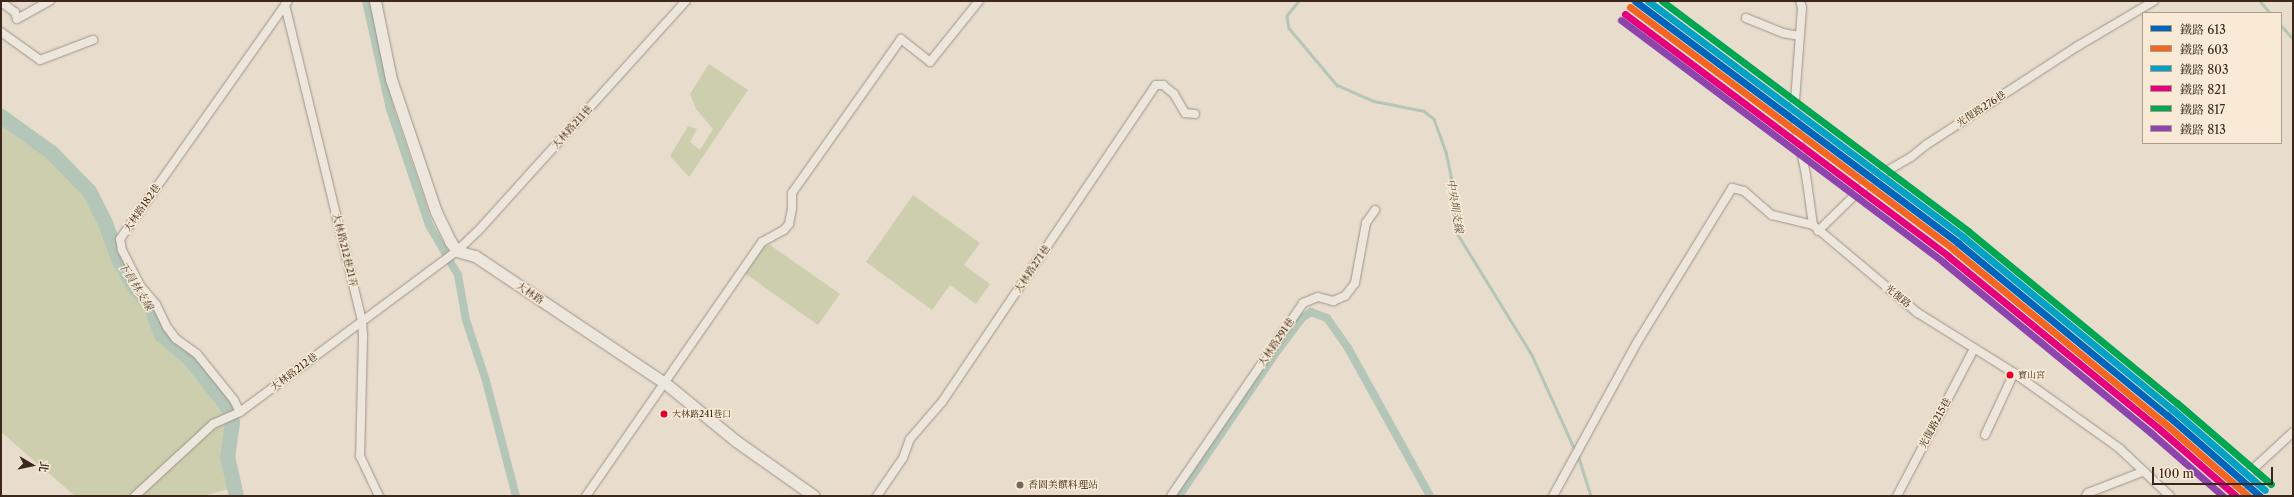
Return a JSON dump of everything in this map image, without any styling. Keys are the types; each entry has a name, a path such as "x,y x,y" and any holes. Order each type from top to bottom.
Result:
{"street":[{"path":"1,2 15,12 17,19 50,1"},
{"path":"375,1 391,79 436,212 457,251"},
{"name":"大林路211巷","path":"457,251 478,231 686,1"},
{"path":"586,496 762,242 784,230 788,224 792,209 792,193 901,39 930,62 979,1"},
{"path":"1553,496 1576,451 1638,340 1732,188 1744,191 1772,215 1815,228 1796,127 1795,101 1802,8 1800,1"},
{"name":"光復路276巷","path":"1815,228 1868,182 1911,157 1926,145 2078,46 2154,1"},
{"name":"大林路212巷21弄","path":"286,3 362,321 360,456 380,496"},
{"name":"大林路182巷","path":"240,412 234,400 197,354 176,339 167,327 156,304 141,286 122,250 120,239 286,3"},
{"path":"1746,18 1783,33 1800,36"},
{"path":"1,32 40,60 93,40"},
{"name":"大林路271巷","path":"877,496 903,458 910,439 942,402 1156,85 1162,85 1174,94 1186,113 1196,114"},
{"name":"大林路291巷","path":"1171,496 1303,303 1318,297 1333,301 1345,296 1355,284 1366,223 1375,210"},
{"name":"光復路","path":"1815,228 1918,313 2014,373 2119,448 2142,472 2170,496"},
{"name":"大林路212巷","path":"135,496 213,424 240,412 457,251"},
{"name":"大林路","path":"457,251 475,256 665,383 736,441 814,496"},
{"name":"光復路215巷","path":"1897,496 1974,349"},
{"path":"1984,435 2014,373"},
{"path":"2234,496 2252,470 2293,432"},
{"path":"2086,496 2088,493 2142,472"}],"green space":[{"path":"709,64 748,90 689,177 670,156 688,126 697,129 690,142 700,150 713,129 696,109 690,94"},
{"path":"1,124 50,159 87,198 100,220 107,243 124,276 148,308 160,338 187,361 224,410 227,422 224,456 228,489 204,496 75,496 1,432"},
{"path":"913,195 980,243 964,265 990,284 976,304 950,285 932,310 866,262"},
{"path":"770,245 840,294 818,325 743,272 762,246"}],"waterway":[{"path":"366,1 390,109 429,225 458,275 466,320 486,381 516,496"},
{"name":"中央圳支線","path":"1299,1 1287,16 1289,28 1337,85 1374,101 1424,111 1434,119 1446,152 1451,176 1457,233 1532,355 1575,450"},
{"path":"2260,1 2269,12"},
{"path":"2282,26 2293,39"},
{"name":"下員林支線","path":"1,116 51,152 89,191 105,223 119,261 136,289 151,307 161,334 190,359 228,408 232,422 227,456 236,496"},
{"path":"1179,496 1278,350 1302,318 1311,312 1327,318 1348,348 1430,496"},
{"name":"中央圳支線","path":"1578,455 1591,496"}],"rail line":[{"name":"613","path":"1635,1 1958,243 2167,415 2260,496"},
{"name":"803","path":"1648,1 1963,237 2172,409 2265,490"},
{"name":"817","path":"1662,1 1968,231 2177,403 2271,484"},
{"name":"603","path":"1630,7 1953,249 2162,421 2248,496"},
{"name":"821","path":"1625,14 1948,256 2157,427 2236,496"},
{"name":"813","path":"1621,20 1943,262 2151,433 2223,496"}],"place":[{"name":"寶山宮","path":"2010,375"},
{"name":"大林路241巷口","path":"664,414"},
{"name":"香園美饌料理站","path":"1020,485"}]}
